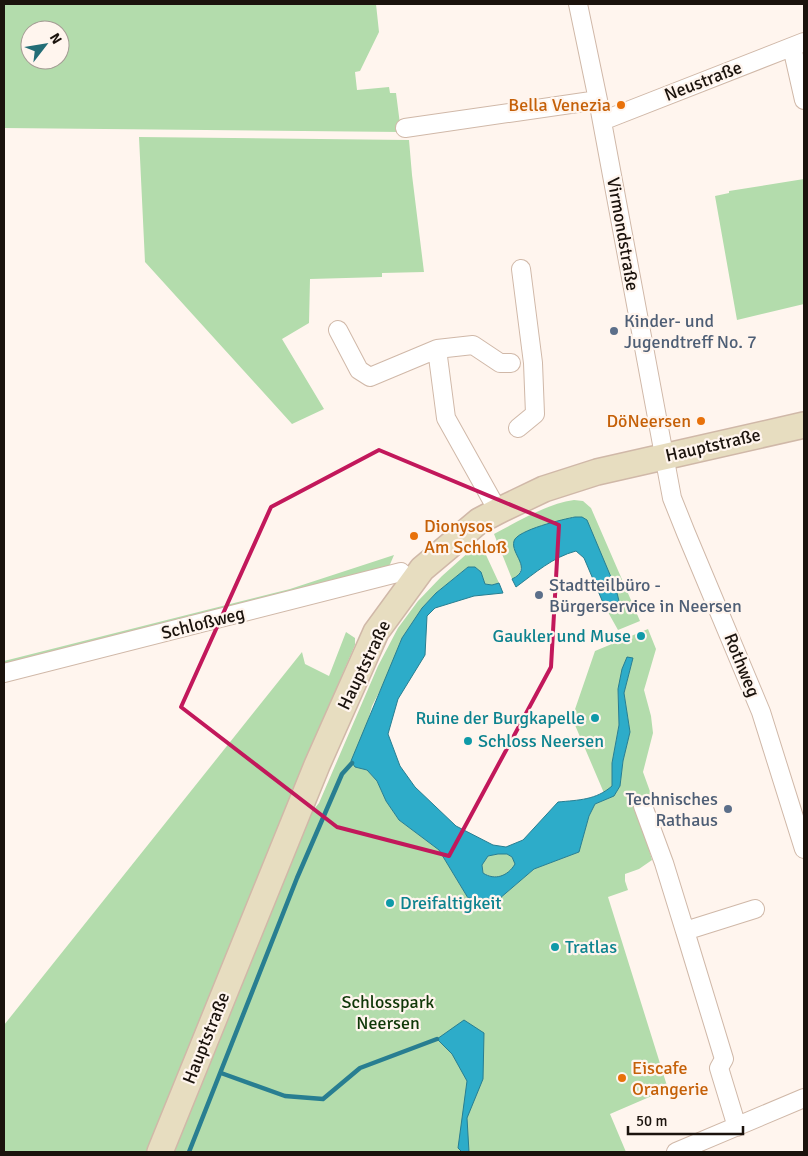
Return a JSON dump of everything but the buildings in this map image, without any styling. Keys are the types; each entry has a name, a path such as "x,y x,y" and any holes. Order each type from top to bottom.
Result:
{"street":[{"name":"Virmondstraße","path":"579,5 602,120 663,457"},
{"path":"798,45 804,100"},
{"name":"Neustraße","path":"602,120 798,45"},
{"path":"405,128 598,100"},
{"path":"518,428 535,414 533,363 521,269"},
{"path":"338,330 359,370 370,376 437,349 473,345 500,363 511,363"},
{"path":"437,349 446,418 498,511"},
{"name":"Hauptstraße","path":"160,1152 317,765 376,632 428,562 479,522 544,489 588,475 804,425"},
{"name":"Rothweg","path":"663,457 675,507 756,700 801,826 804,849"},
{"name":"Schloßweg","path":"4,673 401,572"},
{"path":"643,806 664,863 724,1059 720,1068 737,1127"},
{"path":"685,931 755,909"},
{"path":"676,1152 804,1098"}],"highlighted area":[{"path":"379,450 559,525 551,667 449,856 337,827 181,707 271,507"}],"green space":[{"path":"4,4 376,4 379,32 360,71 355,72 357,90 389,87 390,93 396,93 401,132 4,128"},
{"path":"139,137 409,140 424,272 382,273 382,277 310,279 309,323 282,339 324,409 292,424 145,262"},
{"path":"804,179 804,304 737,320 715,196 729,193 729,191"},
{"path":"574,500 583,501 591,508 640,621 618,630 604,605 610,607 575,517 523,533 517,537 514,548 520,561 521,569 517,576 512,579 494,534 543,509"},
{"name":"Schlosspark Neersen","path":"480,542 499,583 485,584 481,572 475,567 468,567 436,593 422,608 402,638 389,673 372,706 355,767 367,770 377,781 386,801 399,820 439,850 468,898 499,899 534,869 579,852 589,816 595,804 614,796 620,786 623,761 630,732 624,693 633,658 618,689 619,725 612,763 613,786 604,793 572,718 595,651 648,629 656,649 644,690 651,716 653,733 643,772 652,797 636,804 652,860 639,869 625,874 628,890 608,897 668,1089 610,1114 626,1152 171,1152 303,823 319,803 378,666 398,628 418,601 442,576"},
{"path":"394,555 388,569 4,669 4,661 290,589"},
{"path":"346,632 355,638 355,645 327,710 151,1152 4,1152 4,1025 302,652 305,664 329,676"},
{"path":"507,854 512,857 515,864 509,872 497,877 483,873 482,865 488,856"}],"water":[{"path":"575,517 582,517 587,520 616,589 619,601 617,605 610,607 604,605 584,558 576,551 552,561 516,587 512,579 521,571 520,561 514,546 514,541 517,537 532,529"},
{"path":"468,567 475,567 481,572 485,584 499,583 503,593 474,596 435,608 427,616 425,655 398,699 388,734 400,766 415,787 456,826 493,845 506,847 523,840 558,802 593,797 612,786 612,763 619,725 618,689 622,669 627,657 633,658 624,693 630,732 623,761 620,786 614,796 595,804 589,816 579,852 534,869 499,899 468,898 439,850 399,820 386,801 377,781 367,770 355,767 351,761 402,638 422,608 436,593","holes":["507,854 512,857 515,864 509,872 497,877 483,873 482,865 488,856"]},
{"path":"464,1020 484,1033 483,1079 467,1118 469,1152 462,1152 458,1148 467,1081 452,1054 437,1039"}],"waterway":[{"path":"189,1152 297,878 342,774 352,763"},
{"path":"221,1073 285,1096 323,1099 360,1068 437,1039"}],"place":[{"name":"Bella Venezia","path":"621,105"},
{"name":"Kinder- und Jugendtreff No. 7","path":"614,331"},
{"name":"DöNeersen","path":"701,421"},
{"name":"Dionysos Am Schloß","path":"414,536"},
{"name":"Stadtteilbüro - Bürgerservice in Neersen","path":"539,595"},
{"name":"Gaukler und Muse","path":"641,636"},
{"name":"Ruine der Burgkapelle","path":"595,718"},
{"name":"Schloss Neersen","path":"468,741"},
{"name":"Technisches Rathaus","path":"728,809"},
{"name":"Dreifaltigkeit","path":"390,903"},
{"name":"Tratlas","path":"555,947"},
{"name":"Eiscafe Orangerie","path":"622,1078"}]}
